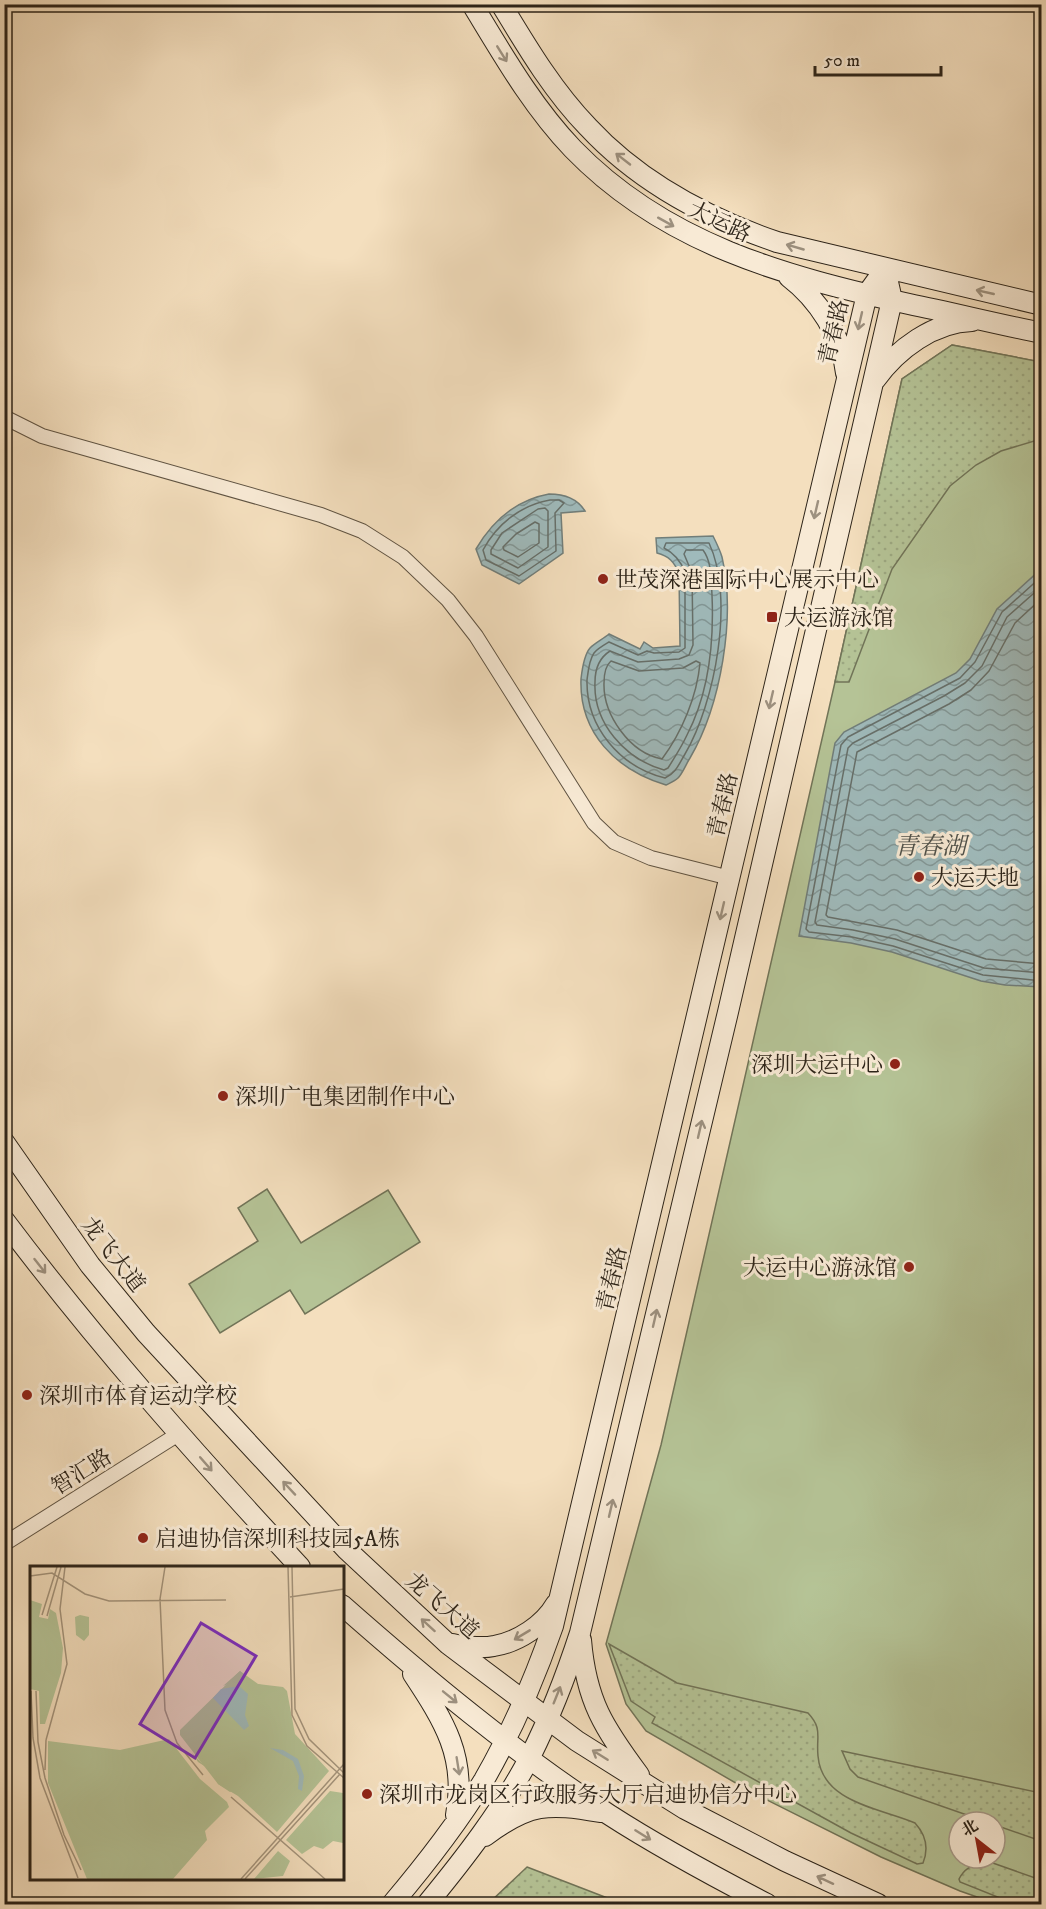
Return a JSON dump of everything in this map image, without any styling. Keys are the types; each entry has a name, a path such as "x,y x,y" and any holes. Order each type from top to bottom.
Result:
{"street":[{"name":"大运路","path":"472,4 539,109 573,148 610,184 650,213 696,238 785,273 892,300 1041,333"},
{"name":"大运路","path":"501,4 553,85 588,128 655,184 696,208 738,228 814,252 1041,305"},
{"path":"427,1905 474,1845 529,1759 548,1719 580,1634 722,1035 892,300 885,269"},
{"name":"青春路","path":"392,1905 455,1824 484,1779 543,1656 562,1594 867,294 885,269"},
{"path":"785,273 804,289 826,319 841,348 847,378"},
{"path":"873,382 883,368 898,354 930,333 947,325 965,321 984,321"},
{"path":"4,417 42,436 321,515 362,531 403,557 448,600 476,636 594,823 615,842 651,858 730,878"},
{"name":"龙飞大道","path":"4,1142 90,1265 146,1333 347,1550 448,1644 577,1741 685,1809 785,1861 878,1905"},
{"path":"4,1220 103,1346 299,1566"},
{"name":"智汇路","path":"4,1544 180,1433"},
{"path":"448,1644 477,1647 494,1646 511,1641 538,1624 552,1611 562,1594"},
{"path":"344,1607 403,1659 529,1759 608,1814 677,1857 767,1905"},
{"path":"580,1634 587,1682 594,1704 616,1743 646,1785"},
{"path":"403,1659 443,1721 453,1745 459,1767 460,1796 455,1824"},
{"path":"474,1845 509,1819 536,1808 556,1806 608,1814"}],"green space":[{"name":"深圳大运中心","path":"952,345 1041,362 1041,1904 997,1904 960,1891 881,1857 753,1793 646,1731 626,1704 606,1644 661,1445 902,379"},
{"path":"952,345 1041,362 1041,439 1001,451 976,465 950,486 892,569 849,682 835,682 902,379"},
{"path":"267,1189 301,1243 388,1190 420,1242 305,1314 290,1290 220,1333 189,1284 258,1241 238,1208"},
{"path":"609,1644 677,1683 808,1713 816,1724 818,1756 822,1772 830,1784 855,1802 915,1823 922,1832 925,1842 926,1852 923,1863 917,1864 851,1833 652,1723 655,1717 631,1701"},
{"path":"842,1751 1041,1793 1041,1841 1007,1829 1007,1810 953,1810 858,1777 850,1769"},
{"path":"527,1867 623,1904 488,1904"},
{"path":"1007,1868 1041,1880 1041,1904 1015,1904 960,1882 966,1870 1007,1870"}],"water":[{"path":"549,494 570,498 585,511 561,513 563,553 519,584 482,565 476,549 498,520 516,506"},
{"path":"713,536 722,557 726,581 726,633 723,660 710,713 701,737 680,776 666,785 631,770 604,747 586,716 582,698 583,667 590,648 609,634 640,649 644,642 653,648 680,646 679,573 671,560 657,553 656,538"},
{"name":"青春湖","path":"1041,569 1041,987 981,981 892,952 851,943 799,936 835,743 844,732 956,673 970,659 997,609"}],"place":[{"name":"世茂深港国际中心展示中心","path":"603,579"},
{"name":"大运游泳馆","path":"772,617"},
{"name":"大运天地","path":"919,877"},
{"name":"深圳大运中心","path":"895,1064"},
{"name":"深圳广电集团制作中心","path":"223,1096"},
{"name":"大运中心游泳馆","path":"909,1267"},
{"name":"深圳市体育运动学校","path":"27,1395"},
{"name":"启迪协信深圳科技园5A栋","path":"143,1538"},
{"name":"深圳市龙岗区行政服务大厅启迪协信分中心","path":"367,1794"}]}
